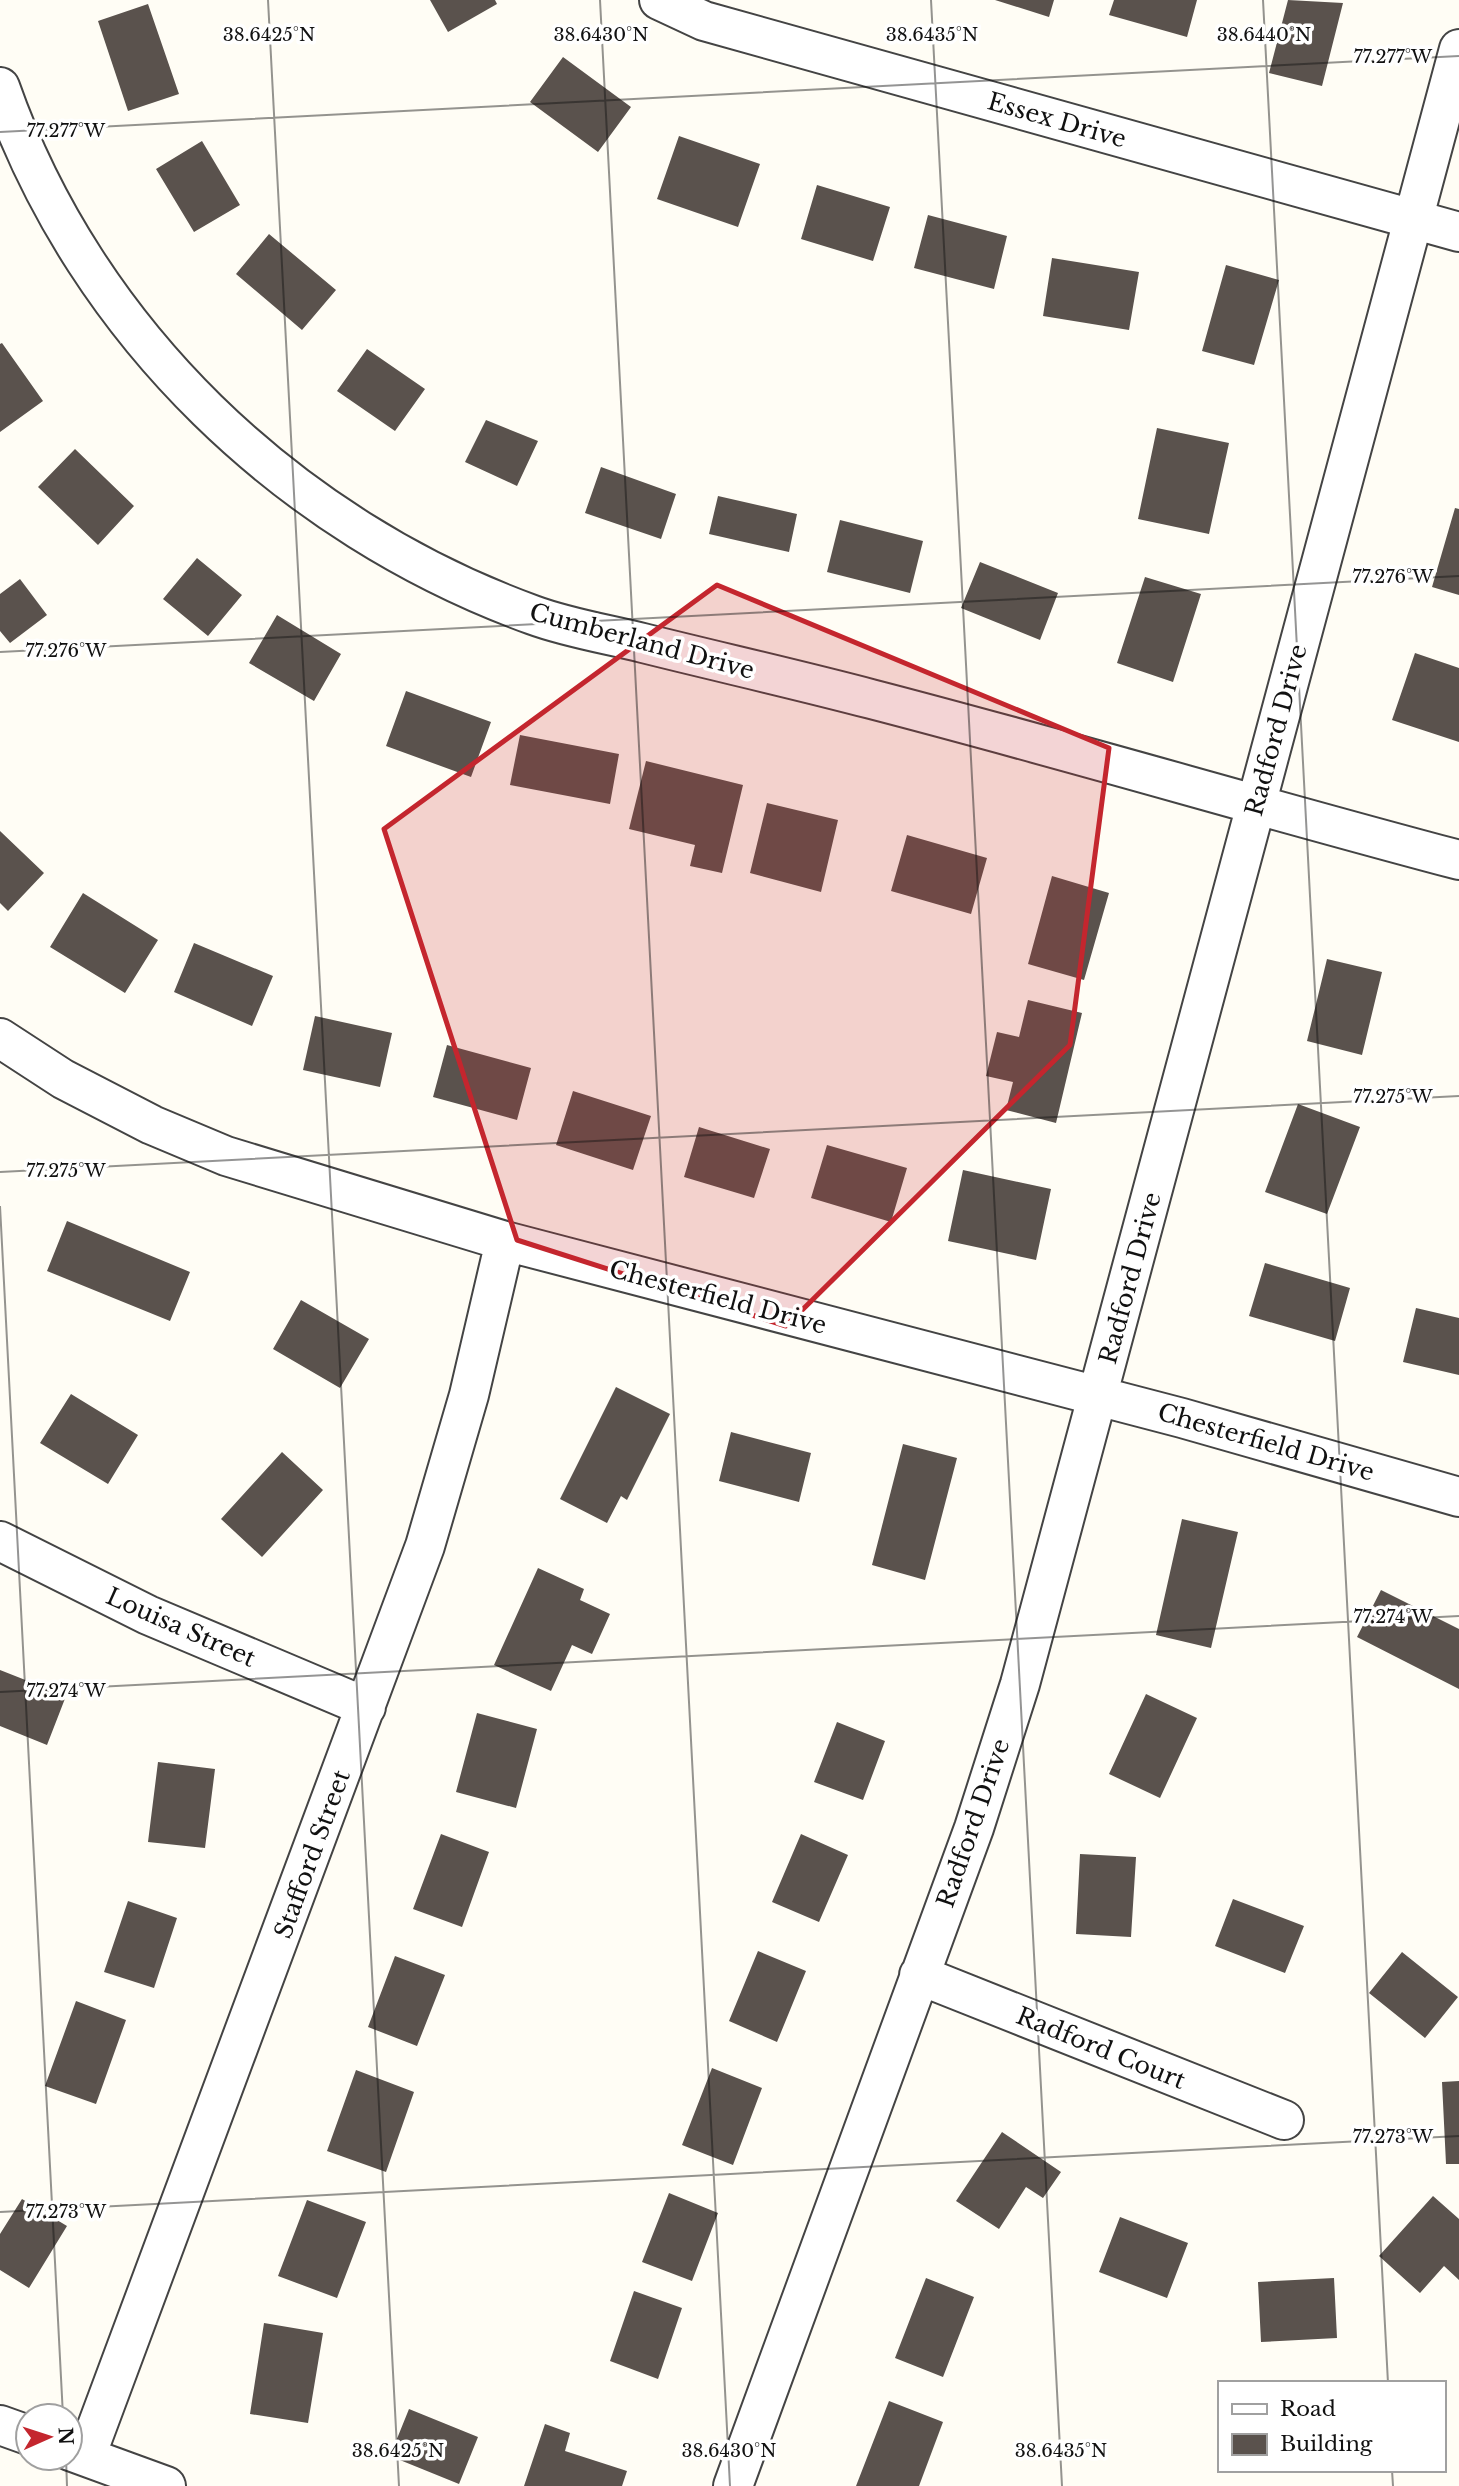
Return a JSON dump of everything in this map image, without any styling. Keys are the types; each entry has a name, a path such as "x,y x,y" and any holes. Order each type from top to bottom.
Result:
{"street":[{"name":"Essex Drive","path":"659,0 704,21 1459,232"},
{"name":"Radford Drive","path":"733,2486 974,1828 1020,1684 1459,49"},
{"name":"Cumberland Drive","path":"0,87 49,198 97,278 153,353 215,420 269,468 342,521 419,567 535,616 873,700 1459,860"},
{"name":"Chesterfield Drive","path":"0,1038 63,1080 152,1125 226,1156 505,1241 1099,1396 1459,1497"},
{"name":"Stafford Street","path":"84,2438 366,1707 425,1546 469,1395 505,1241"},
{"name":"Louisa Street","path":"0,1541 148,1615 366,1707"},
{"name":"Radford Court","path":"919,1975 1284,2120"},
{"path":"84,2456 166,2486"}],"highlighted area":[{"path":"717,585 1109,748 1070,1045 786,1326 517,1240 384,829"}],"building":[{"path":"430,0 495,0 497,4 448,32"},
{"path":"995,0 1054,0 1049,17"},
{"path":"1114,0 1197,0 1187,37 1109,15"},
{"path":"1288,0 1343,3 1322,86 1269,73"},
{"path":"148,4 179,94 128,111 98,21"},
{"path":"563,57 631,107 598,152 530,102"},
{"path":"679,136 760,164 738,227 657,199"},
{"path":"202,141 240,205 194,232 156,169"},
{"path":"817,185 890,207 873,261 801,239"},
{"path":"928,215 1007,236 994,289 914,268"},
{"path":"269,234 336,290 302,330 236,274"},
{"path":"1052,258 1139,272 1129,330 1043,316"},
{"path":"1226,265 1279,280 1254,365 1202,351"},
{"path":"2,343 43,401 0,432 0,344"},
{"path":"367,349 425,389 395,431 337,391"},
{"path":"486,420 538,441 517,486 465,462"},
{"path":"1157,428 1229,443 1209,534 1138,519"},
{"path":"75,449 134,506 98,545 38,487"},
{"path":"601,467 676,494 661,539 585,513"},
{"path":"718,496 797,514 789,552 709,534"},
{"path":"1455,508 1459,509 1459,595 1432,587"},
{"path":"840,520 923,541 910,593 827,572"},
{"path":"197,558 242,595 208,636 163,599"},
{"path":"980,562 1058,593 1040,640 961,608"},
{"path":"1145,577 1201,594 1173,682 1117,663"},
{"path":"20,579 47,615 10,643 0,631 0,594"},
{"path":"277,615 341,654 314,701 249,663"},
{"path":"1415,653 1459,668 1459,742 1392,720"},
{"path":"406,691 491,722 471,777 386,746"},
{"path":"520,735 619,754 610,804 510,785"},
{"path":"646,761 743,785 722,873 690,866 695,845 629,829"},
{"path":"767,803 838,820 821,892 750,873"},
{"path":"0,831 44,873 8,911 0,903"},
{"path":"907,835 987,858 971,914 891,891"},
{"path":"1052,876 1109,893 1084,980 1028,964"},
{"path":"83,893 158,940 125,993 50,947"},
{"path":"194,943 273,976 252,1026 174,992"},
{"path":"1327,959 1382,972 1362,1055 1307,1041"},
{"path":"1028,1000 1082,1013 1056,1123 1006,1110 1013,1082 986,1076 997,1032 1019,1037"},
{"path":"315,1016 392,1033 380,1087 303,1070"},
{"path":"447,1045 531,1068 517,1120 433,1097"},
{"path":"573,1091 651,1116 633,1170 556,1145"},
{"path":"1298,1104 1360,1127 1327,1214 1265,1192"},
{"path":"699,1127 770,1149 754,1198 684,1177"},
{"path":"827,1145 907,1168 891,1222 811,1198"},
{"path":"963,1170 1051,1189 1036,1260 948,1241"},
{"path":"67,1221 190,1272 170,1321 47,1271"},
{"path":"1265,1263 1350,1288 1335,1341 1249,1316"},
{"path":"301,1300 369,1339 340,1388 273,1349"},
{"path":"1416,1308 1459,1318 1459,1375 1403,1362"},
{"path":"616,1387 670,1414 627,1500 621,1496 607,1523 560,1499"},
{"path":"71,1394 138,1435 108,1484 40,1443"},
{"path":"731,1432 811,1453 799,1502 719,1481"},
{"path":"903,1444 957,1458 925,1580 872,1565"},
{"path":"282,1452 323,1490 262,1557 221,1519"},
{"path":"1182,1519 1238,1532 1211,1648 1156,1635"},
{"path":"538,1568 584,1589 580,1600 610,1614 592,1654 572,1645 551,1691 494,1665"},
{"path":"1381,1590 1459,1629 1459,1689 1357,1637"},
{"path":"0,1670 66,1696 47,1745 0,1726"},
{"path":"1146,1694 1197,1718 1160,1798 1109,1774"},
{"path":"477,1713 537,1729 516,1808 456,1792"},
{"path":"837,1722 885,1741 863,1800 814,1782"},
{"path":"158,1762 215,1769 205,1848 148,1842"},
{"path":"441,1834 489,1852 462,1927 413,1909"},
{"path":"801,1834 848,1855 819,1922 772,1902"},
{"path":"1080,1854 1136,1857 1131,1937 1076,1934"},
{"path":"1233,1899 1304,1926 1285,1973 1215,1946"},
{"path":"128,1901 177,1918 154,1988 104,1972"},
{"path":"758,1951 806,1971 777,2042 729,2021"},
{"path":"1402,1952 1458,1997 1425,2038 1369,1993"},
{"path":"395,1956 445,1975 417,2046 368,2027"},
{"path":"76,2001 126,2020 96,2104 45,2086"},
{"path":"712,2068 762,2088 733,2165 682,2145"},
{"path":"356,2070 414,2092 386,2172 327,2151"},
{"path":"1459,2081 1459,2164 1446,2164 1442,2082"},
{"path":"1002,2132 1061,2172 1043,2198 1026,2187 999,2229 956,2201"},
{"path":"669,2193 718,2213 692,2281 642,2262"},
{"path":"1433,2196 1459,2219 1459,2280 1444,2266 1420,2293 1379,2256"},
{"path":"22,2199 67,2226 29,2288 0,2270 0,2234"},
{"path":"307,2200 366,2222 337,2298 278,2276"},
{"path":"1120,2217 1188,2243 1167,2298 1099,2272"},
{"path":"926,2278 974,2297 943,2377 895,2358"},
{"path":"1334,2278 1337,2338 1261,2342 1258,2282"},
{"path":"634,2291 682,2308 658,2379 610,2361"},
{"path":"264,2323 323,2333 308,2423 250,2414"},
{"path":"889,2401 943,2422 919,2486 856,2486"},
{"path":"409,2409 478,2437 459,2484 390,2456"},
{"path":"545,2424 570,2433 565,2451 627,2471 622,2486 524,2486"}]}
